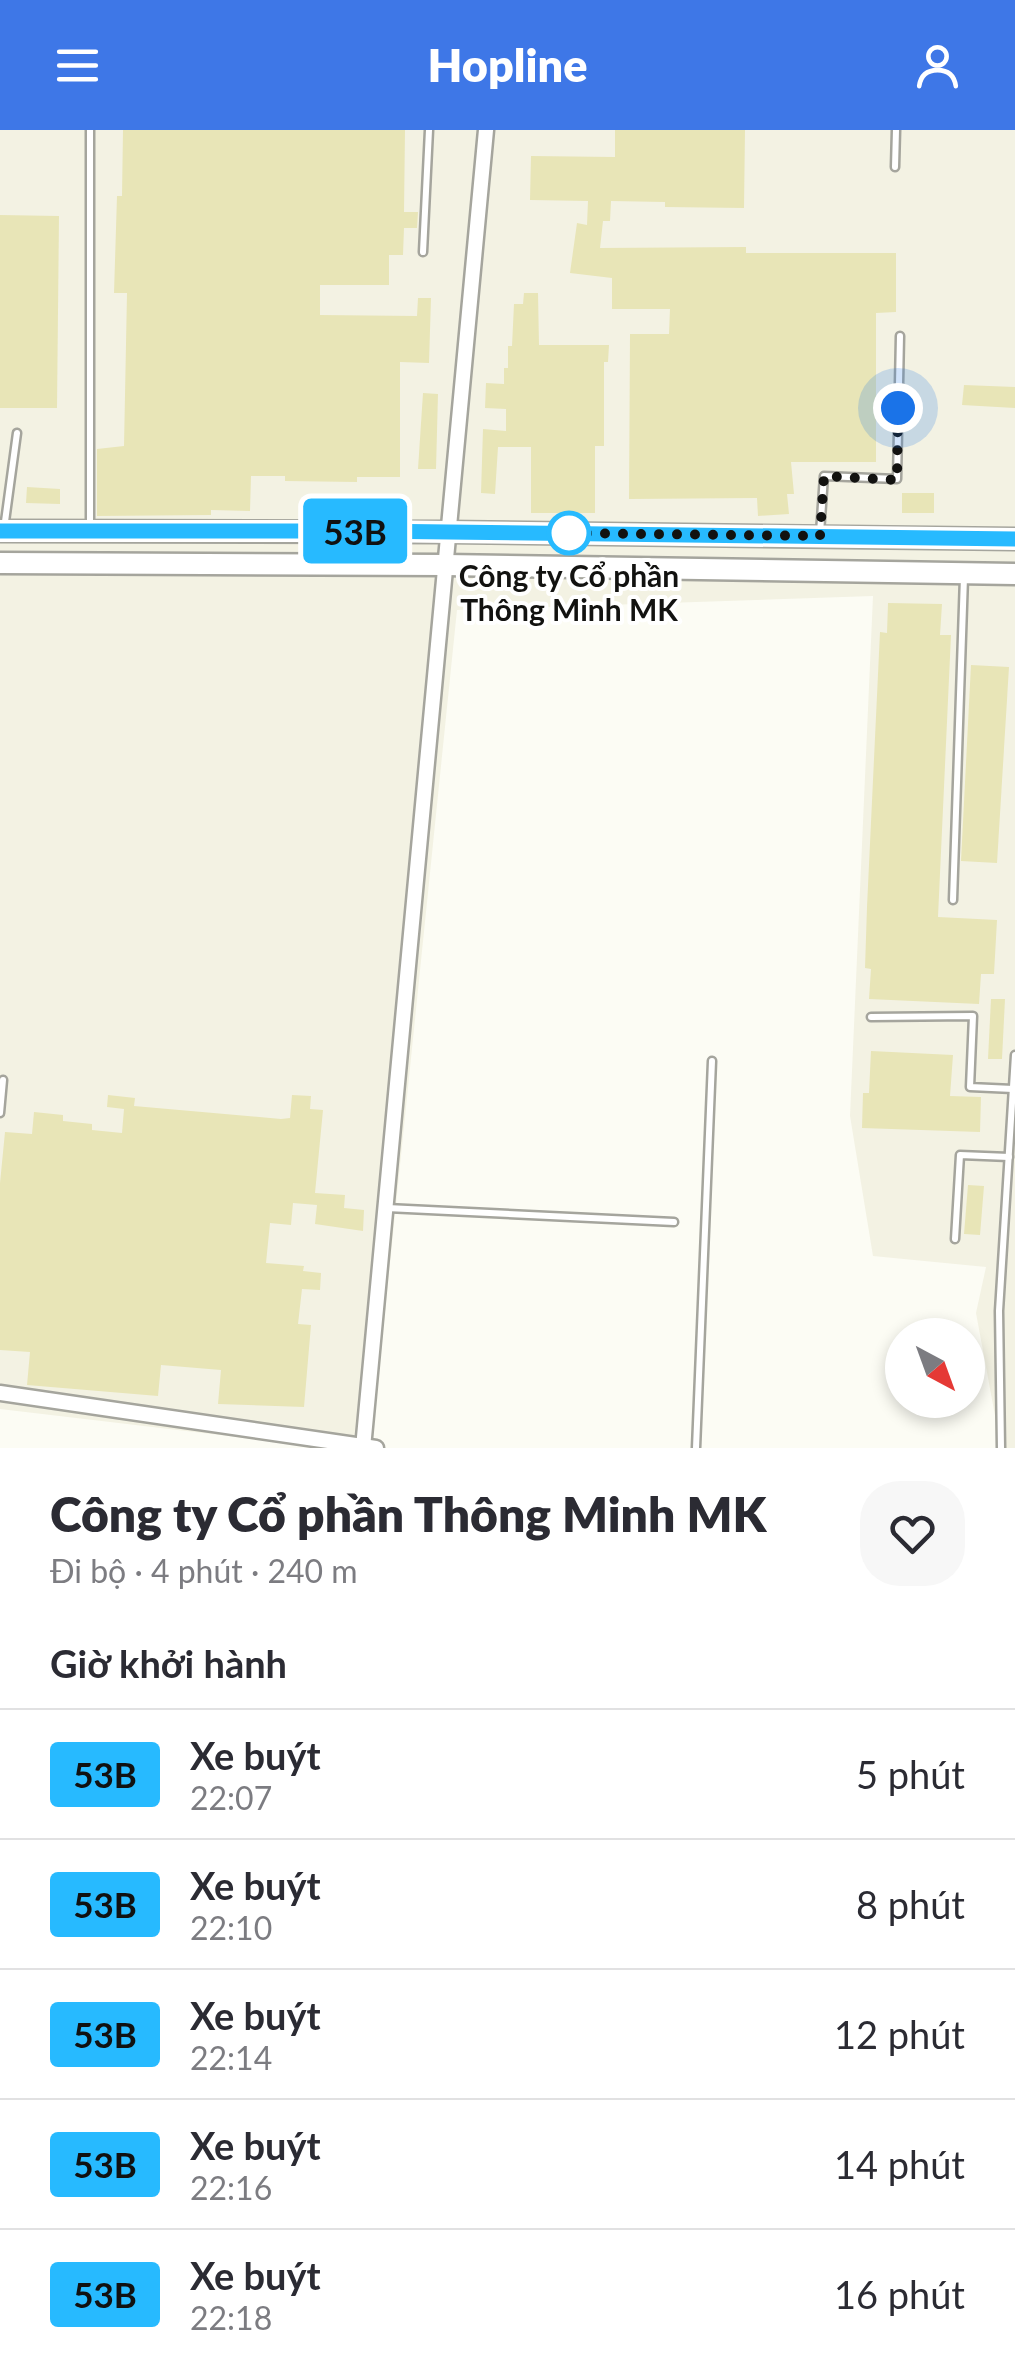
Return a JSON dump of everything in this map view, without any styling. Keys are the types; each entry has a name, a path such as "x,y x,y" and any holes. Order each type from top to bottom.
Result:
{"street":[{"path":"0,1393 368,1447 386,1208 486,130"},
{"path":"2,531 1015,539"},
{"path":"0,563 446,564 1015,574"}],"lane":[{"path":"90,130 90,529"},
{"path":"423,252 428,130"},
{"path":"896,130 896,167"},
{"path":"820,536 824,476 897,480 900,336"},
{"path":"2,531 16,433"},
{"path":"952,900 964,571"},
{"path":"871,1016 973,1016 970,1087 1013,1089"},
{"path":"1001,1448 999,1310 1015,1055"},
{"path":"696,1448 712,1060"},
{"path":"0,1113 3,1080"},
{"path":"955,1239 960,1155 1008,1157"},
{"path":"386,1208 674,1222"},
{"path":"1005,1241 1015,1241"}],"shaded area":[{"path":"0,130 1015,130 1015,1448 1001,1448 985,1362 985,1318 977,1318 976,1313 986,1267 873,1256 850,1116 873,596 457,610 371,1448 329,1448 0,1409"}],"building":[{"path":"123,130 405,130 404,212 418,212 417,228 404,228 403,255 389,255 389,285 320,285 320,315 417,316 418,298 431,298 429,363 400,362 400,477 357,477 357,482 285,481 285,476 251,476 250,511 97,516 97,449 124,446 127,293 114,293"},
{"path":"615,130 745,130 744,208 665,207 665,202 611,201 610,221 603,221 600,248 746,247 746,253 896,253 896,312 876,313 876,462 791,462 794,494 787,494 789,514 758,516 757,498 629,499 630,334 669,334 670,309 612,309 612,278 570,273 577,223 587,225 588,201 530,200 531,156 615,157"},
{"path":"0,215 59,216 57,408 0,408"},
{"path":"524,293 538,293 539,345 609,345 608,362 604,362 604,446 595,446 595,513 531,513 531,447 498,447 495,494 481,493 483,429 506,431 506,409 485,408 486,383 504,384 508,346 512,346 514,304 523,304"},
{"path":"964,385 1015,387 1015,408 962,405"},
{"path":"423,393 438,394 436,469 418,469"},
{"path":"27,487 60,489 60,504 26,503"},
{"path":"902,493 934,493 934,513 902,513"},
{"path":"888,603 942,604 940,635 951,635 938,917 997,920 994,974 981,974 979,1004 869,999 871,969 865,968 880,632 887,633"},
{"path":"971,665 1009,667 997,863 961,861"},
{"path":"991,999 1005,999 1002,1059 988,1059"},
{"path":"871,1051 953,1055 950,1096 981,1097 980,1132 862,1128 863,1093 869,1093"},
{"path":"108,1095 135,1098 134,1106 281,1119 290,1118 292,1095 311,1096 310,1109 323,1110 315,1193 345,1195 344,1208 364,1210 363,1231 315,1224 317,1205 293,1203 291,1225 270,1223 266,1263 304,1266 303,1271 321,1273 320,1290 302,1289 298,1324 311,1325 304,1407 218,1404 221,1370 161,1365 158,1396 27,1385 30,1352 0,1350 0,1183 5,1132 32,1134 34,1112 92,1124 92,1130 122,1133 124,1109 107,1107"},
{"path":"968,1185 984,1186 980,1235 964,1234"}],"bus line":[{"name":"53B","path":"0,531 1015,539"}],"place":[{"name":"Công ty Cổ phần Thông Minh MK","path":"569,533"}],"route":[{"path":"569,533 560,533 820,536 824,476 897,480 898,408"}]}
